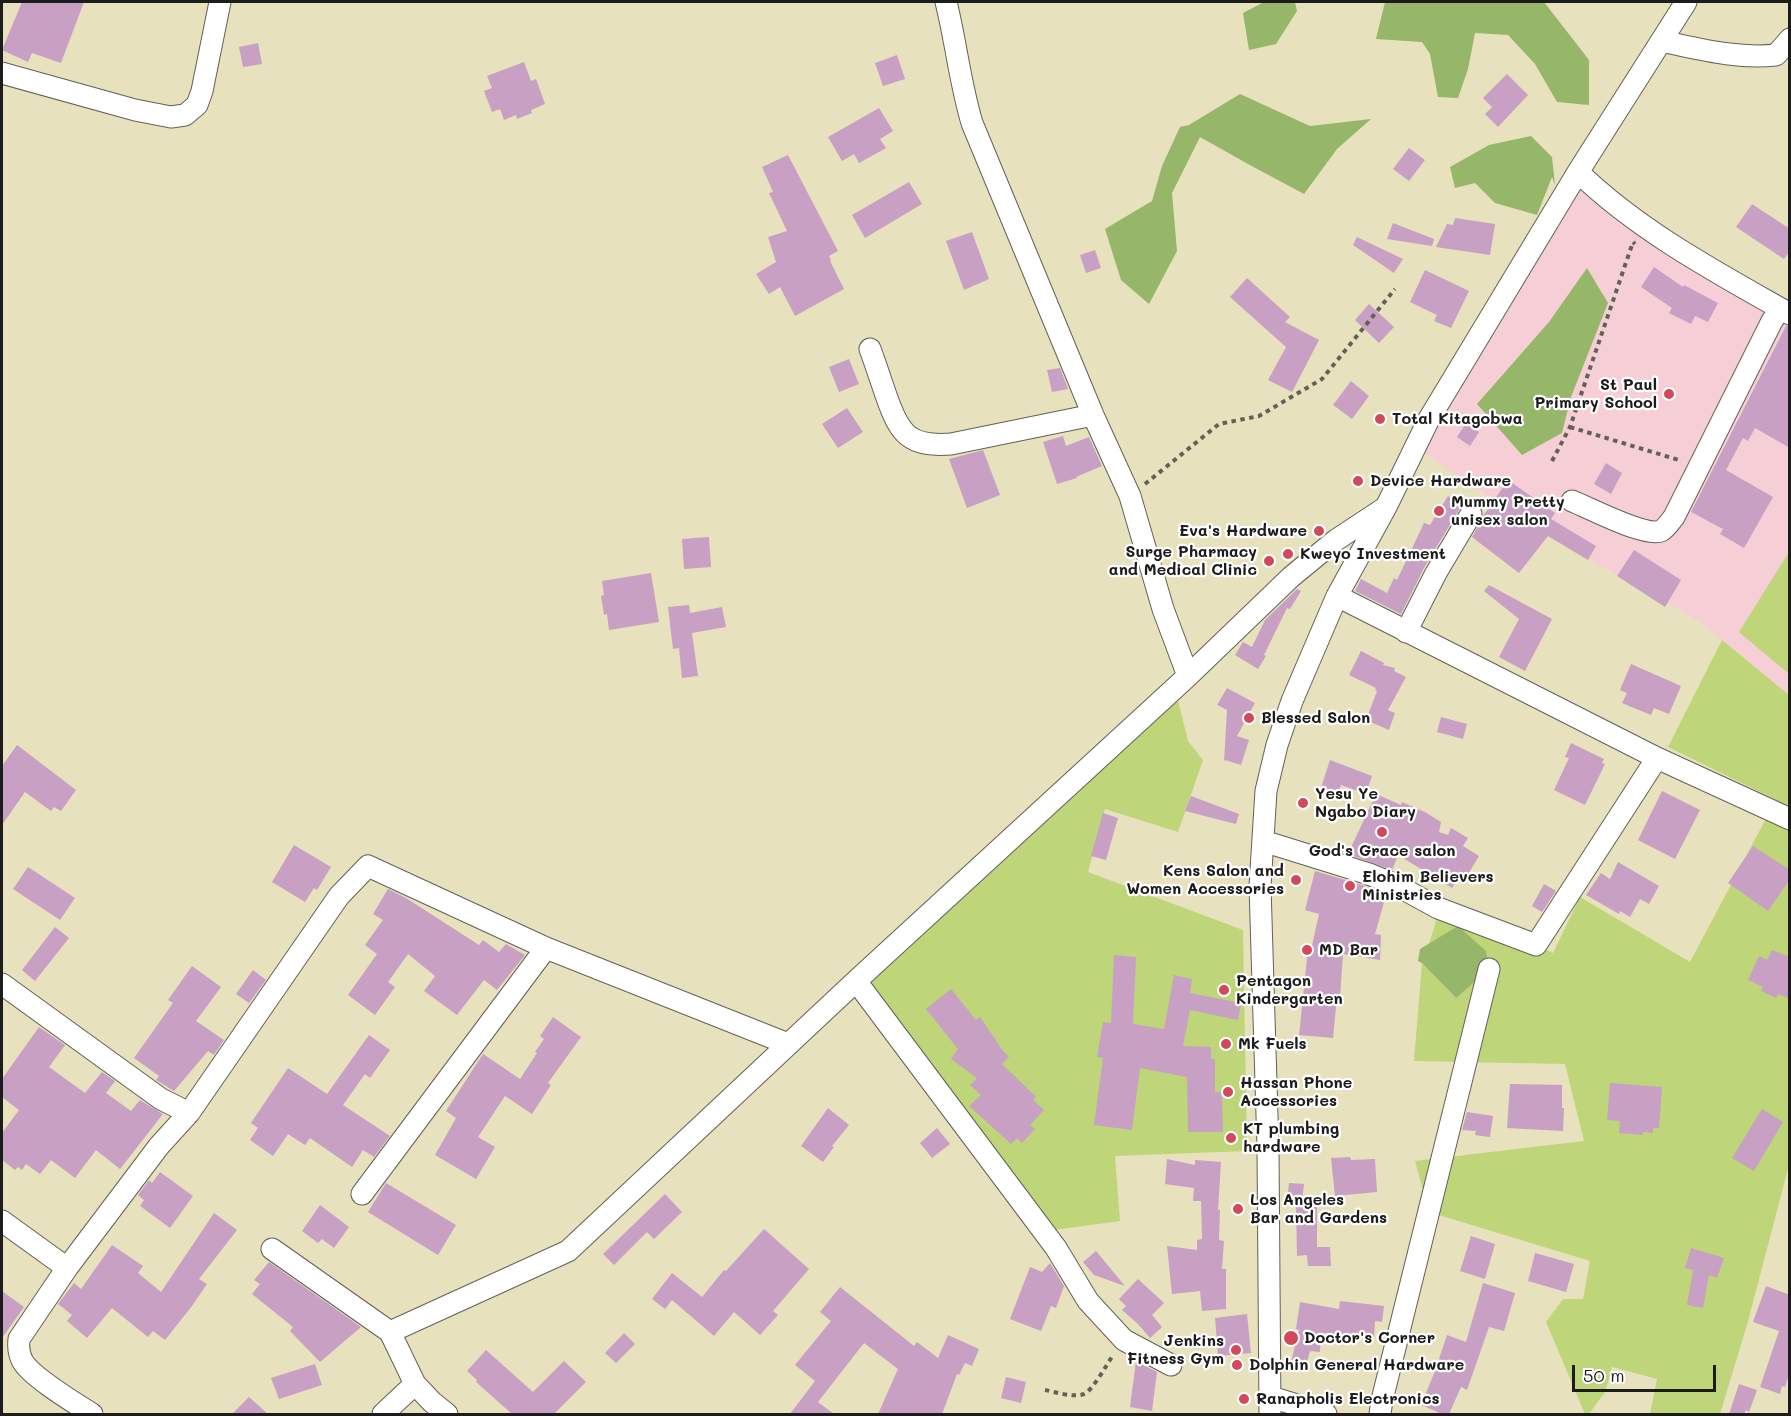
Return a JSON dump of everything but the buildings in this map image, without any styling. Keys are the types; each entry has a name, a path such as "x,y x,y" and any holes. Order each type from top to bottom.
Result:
{"street":[{"path":"2,74 135,110 171,117 185,115 197,105 202,91 220,2"},
{"path":"946,2 966,105 972,123 1093,415 1130,496 1163,609 1188,676"},
{"path":"1326,1414 1271,1406 1268,1148 1260,886 1266,791 1277,745 1292,701 1337,596 1386,507 1429,419 1578,172 1686,2"},
{"path":"1661,41 1727,55 1754,58 1776,56 1790,39"},
{"path":"1572,501 1639,530 1660,531 1667,526 1674,518 1772,321 1785,312 1632,218 1601,195 1578,172"},
{"path":"870,349 895,420 904,433 917,441 933,445 951,444 1093,415"},
{"path":"390,1332 568,1251 1311,560 1336,540 1386,507"},
{"path":"1406,632 1436,573 1472,514"},
{"path":"1337,596 1657,759 1790,819"},
{"path":"1263,841 1369,874 1398,886 1438,908 1536,945 1657,759"},
{"path":"92,1414 30,1372 22,1361 19,1339 67,1268 159,1146 189,1113 339,896 368,867 546,948 788,1044"},
{"path":"362,1194 546,948"},
{"path":"1380,1414 1489,969"},
{"path":"856,981 1056,1248 1088,1301 1124,1340 1171,1365"},
{"path":"2,984 161,1099 189,1113"},
{"path":"2,1221 67,1268"},
{"path":"272,1249 390,1332 416,1384 432,1402 447,1414"},
{"path":"383,1414 416,1384"}],"path":[{"path":"1552,461 1570,428 1633,242 1643,248"},
{"path":"1130,496 1219,424 1259,416 1322,379 1395,289"},
{"path":"1570,428 1700,467"},
{"path":"1045,1390 1072,1395 1083,1394 1089,1390 1124,1340"}],"shaded area":[{"path":"1582,179 1789,316 1789,695 1700,622 1549,537 1421,451"}],"green space":[{"path":"1264,2 1295,2 1297,11 1276,44 1249,50 1243,13"},
{"path":"1385,2 1544,2 1589,60 1589,105 1557,102 1535,64 1508,35 1475,33 1468,69 1458,98 1438,97 1430,54 1422,42 1376,39"},
{"path":"1240,94 1310,126 1371,119 1337,149 1304,194 1200,137 1172,193 1177,251 1149,304 1121,280 1105,229 1152,201 1162,166 1180,127 1189,125"},
{"path":"1531,136 1552,157 1555,185 1552,177 1537,215 1495,203 1475,183 1455,188 1450,167 1489,145"},
{"path":"1587,268 1608,303 1571,397 1562,433 1522,455 1477,404 1549,322"},
{"path":"1789,552 1790,674 1739,632"},
{"path":"1722,640 1789,695 1789,806 1668,747"},
{"path":"1173,681 1188,741 1203,760 1178,832 1105,809 1088,872 1243,930 1247,1151 1115,1156 1120,1221 1046,1231 858,974"},
{"path":"1769,813 1789,823 1789,1165 1747,1325 1720,1414 1650,1414 1657,1379 1612,1367 1605,1392 1589,1414 1585,1414 1546,1322 1563,1299 1583,1299 1590,1261 1429,1212 1415,1161 1584,1141 1565,1064 1414,1061 1422,963 1456,998 1458,927 1429,944 1439,912 1505,929 1553,953 1580,897 1690,962"},
{"path":"1458,926 1486,951 1489,969 1456,998 1418,961 1420,949"}],"place":[{"name":"St Paul Primary School","path":"1669,394"},
{"name":"Total Kitagobwa","path":"1380,419"},
{"name":"Device Hardware","path":"1358,481"},
{"name":"Mummy Pretty unisex salon","path":"1439,511"},
{"name":"Eva's Hardware","path":"1319,531"},
{"name":"Kweyo Investment","path":"1288,554"},
{"name":"Surge Pharmacy and Medical Clinic","path":"1269,561"},
{"name":"Blessed Salon","path":"1249,718"},
{"name":"Yesu Ye Ngabo Diary","path":"1303,803"},
{"name":"God's Grace salon","path":"1382,832"},
{"name":"Kens Salon and Women Accessories","path":"1296,880"},
{"name":"Elohim Believers Ministries","path":"1350,886"},
{"name":"MD Bar","path":"1307,950"},
{"name":"Pentagon Kindergarten","path":"1224,990"},
{"name":"Mk Fuels","path":"1226,1044"},
{"name":"Hassan Phone Accessories","path":"1228,1092"},
{"name":"KT plumbing hardware","path":"1231,1138"},
{"name":"Los Angeles Bar and Gardens","path":"1238,1209"},
{"name":"Doctor's Corner","path":"1291,1338"},
{"name":"Jenkins Fitness Gym","path":"1236,1350"},
{"name":"Dolphin General Hardware","path":"1237,1365"},
{"name":"Ranapholis Electronics","path":"1244,1399"}]}
